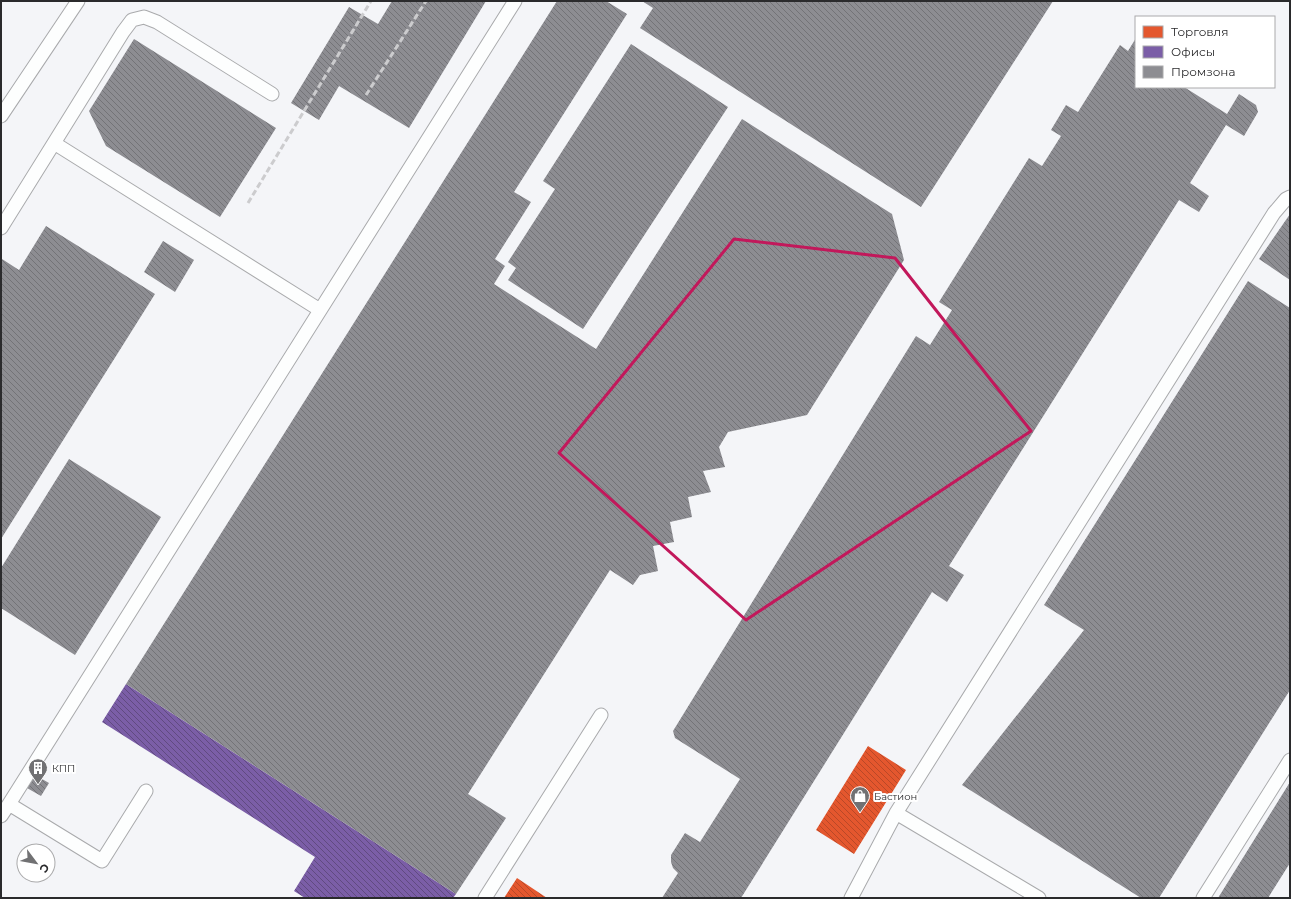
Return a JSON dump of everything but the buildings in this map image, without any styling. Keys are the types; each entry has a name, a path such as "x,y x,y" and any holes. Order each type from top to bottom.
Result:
{"lane":[{"path":"1,116 78,1"},
{"path":"1,816 515,1"},
{"path":"1,228 123,32 132,20 144,17 156,22 272,94"},
{"path":"54,143 320,310"},
{"path":"850,898 896,814 1270,220 1286,199 1290,197"},
{"path":"485,898 601,715"},
{"path":"1203,898 1290,760"},
{"path":"9,804 102,861 146,791"},
{"path":"896,814 1039,898"}],"highlighted area":[{"path":"734,239 895,258 1031,431 746,620 559,453"}],"railway":[{"path":"248,203 371,1"},
{"path":"366,95 426,1"}],"place":[{"name":"КПП","path":"38,785"},
{"name":"Бастион","path":"860,813"}]}
